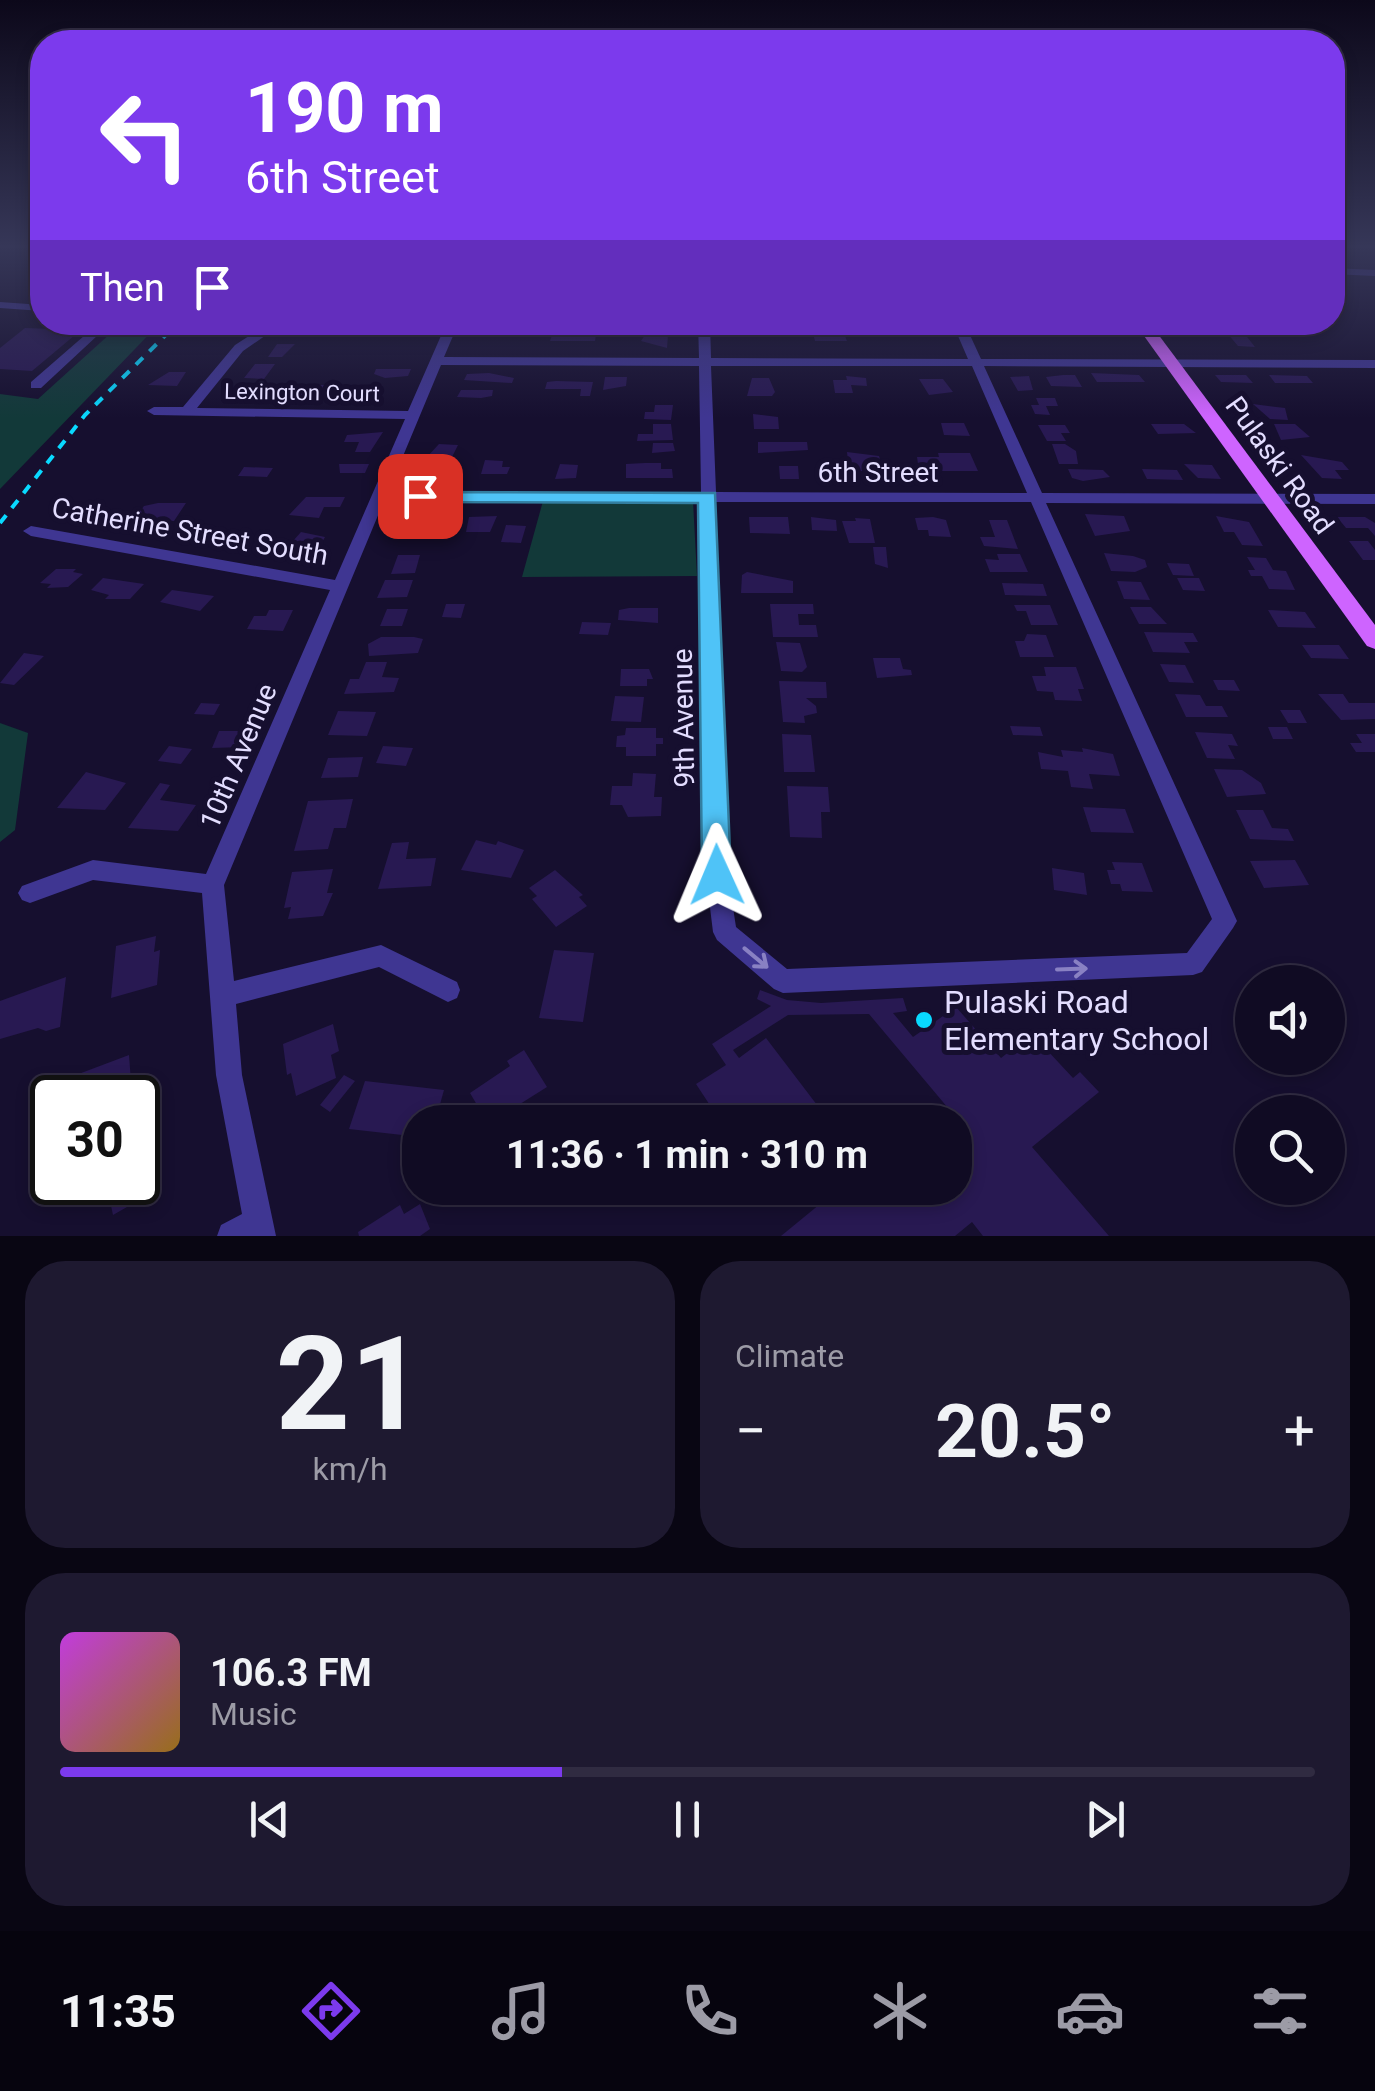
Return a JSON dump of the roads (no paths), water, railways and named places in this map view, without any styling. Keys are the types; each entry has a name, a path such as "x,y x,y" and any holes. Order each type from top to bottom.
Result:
{"main road":[{"name":"Pulaski Road","path":"1151,335 1375,641"}],"street":[{"path":"0,304 30,307"},
{"path":"36,385 92,335"},
{"path":"188,410 238,348 259,335"},
{"name":"10th Avenue","path":"249,1232 213,885 447,335"},
{"name":"9th Avenue","path":"704,335 717,875 725,932 783,981 1193,964 1225,921 1037,498"},
{"path":"964,335 1037,498"},
{"path":"436,361 1375,364"},
{"name":"Lexington Court","path":"154,411 414,415"},
{"name":"6th Street","path":"381,496 1375,498"},
{"name":"Catherine Street South","path":"31,531 340,586"},
{"path":"30,893 93,870 213,885"},
{"path":"222,996 380,956 448,990"}],"railway":[{"path":"0,523 85,415 166,335"}],"place":[{"name":"Pulaski Road Elementary School","path":"924,1020"}]}
